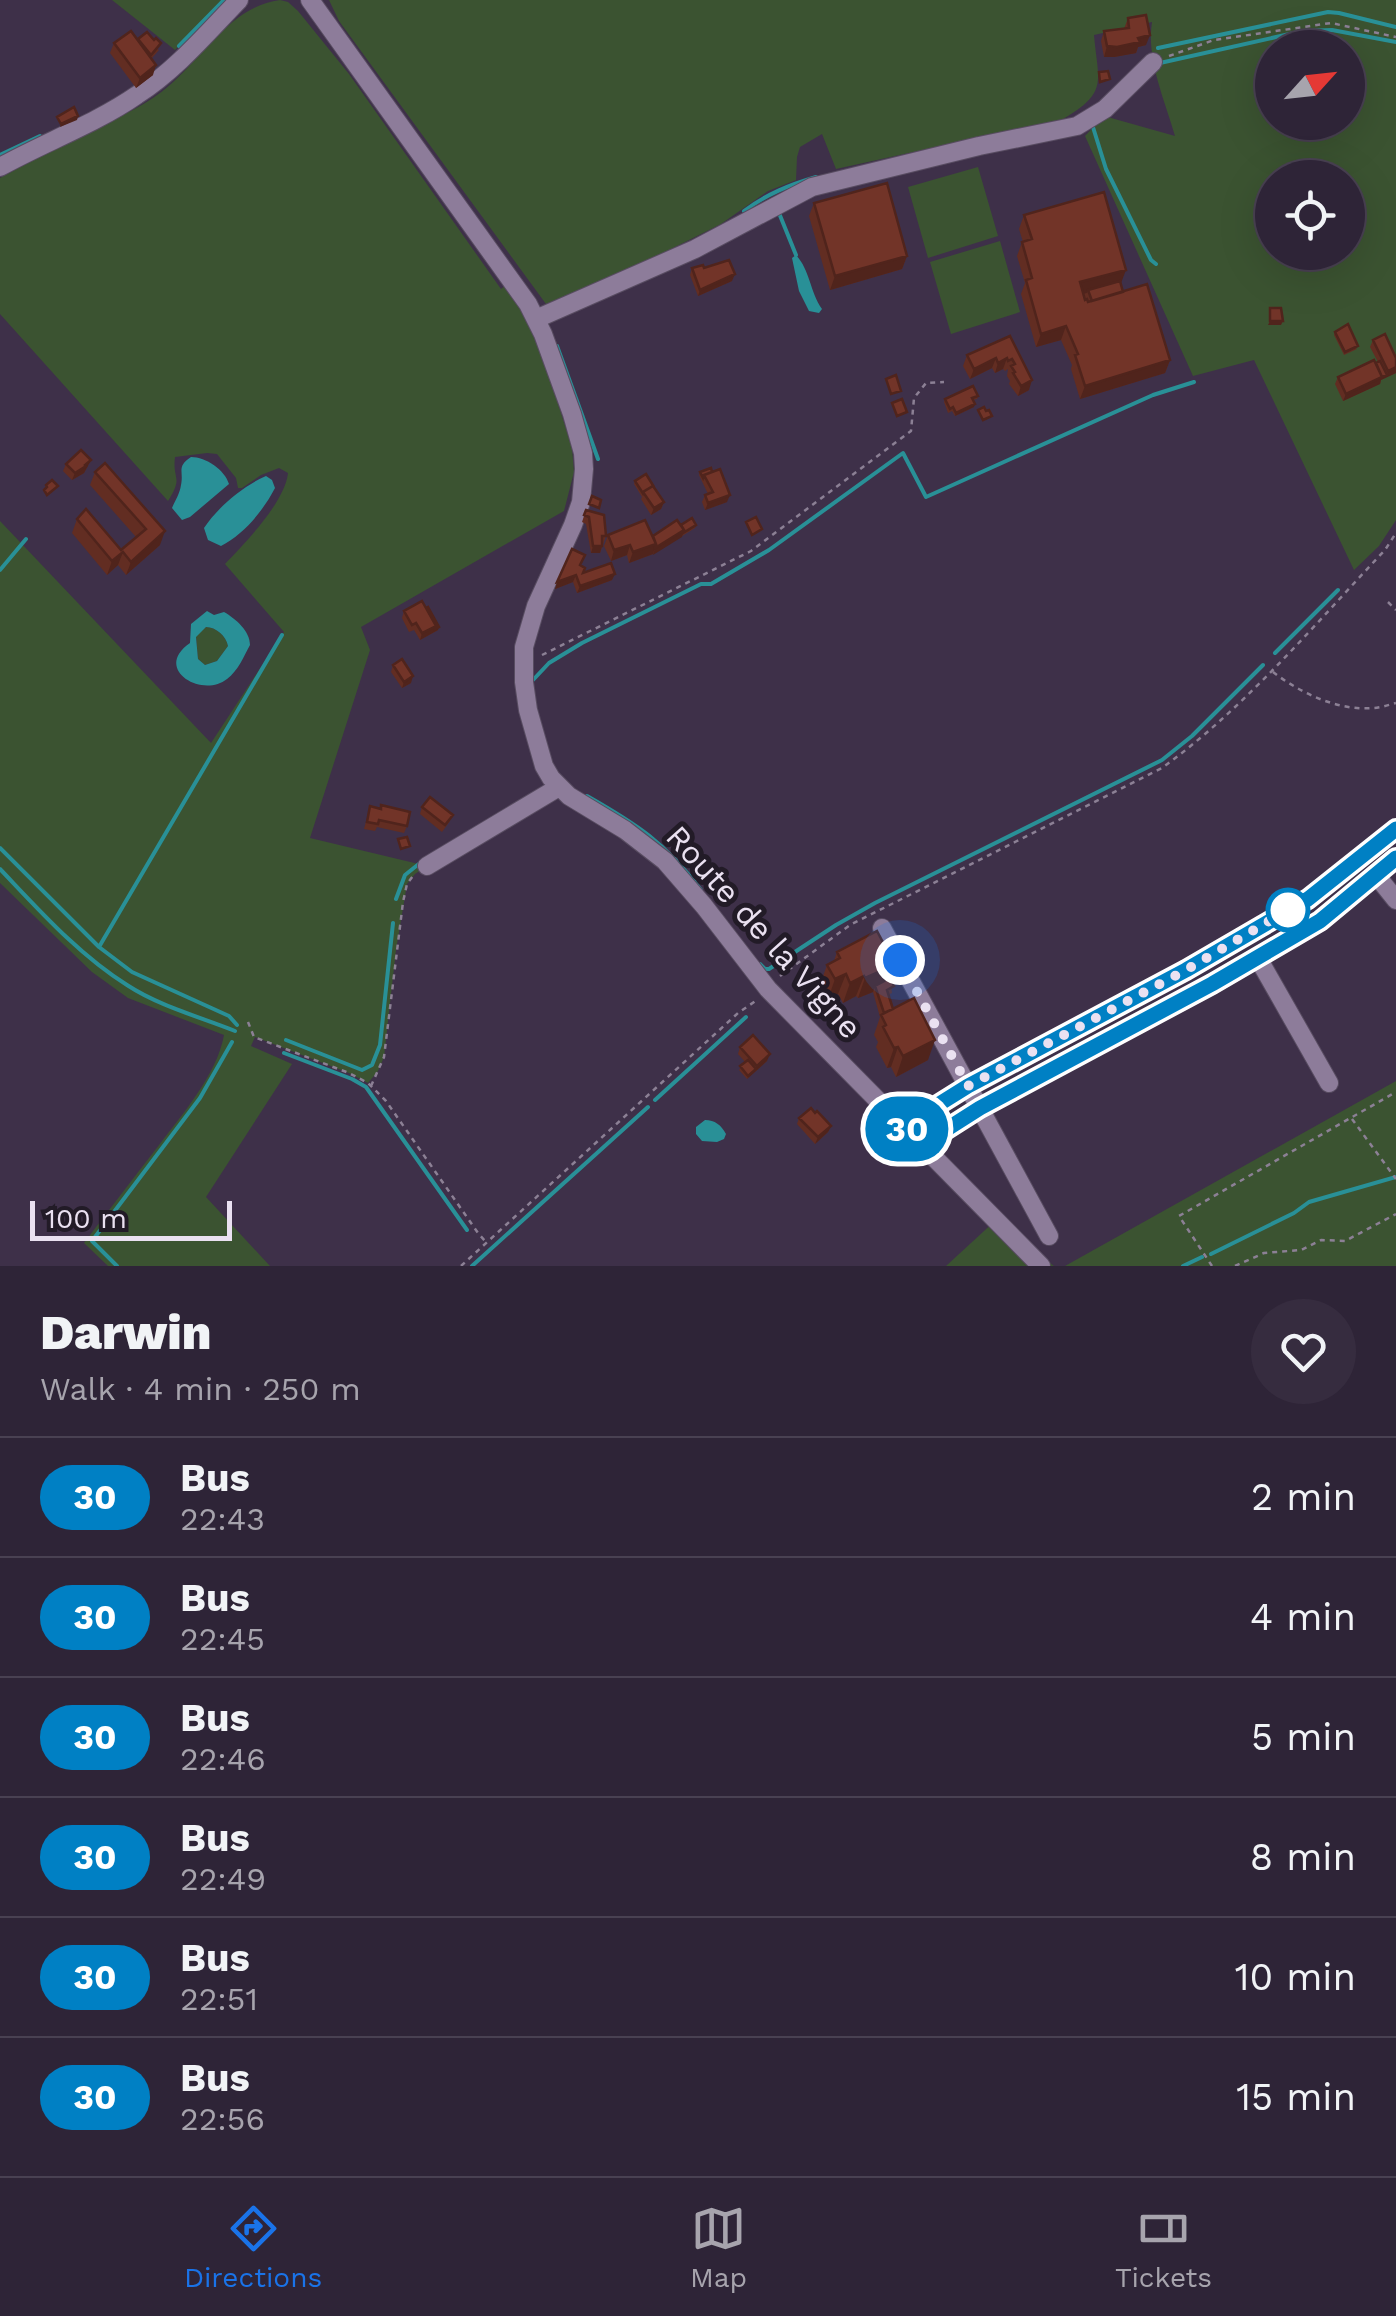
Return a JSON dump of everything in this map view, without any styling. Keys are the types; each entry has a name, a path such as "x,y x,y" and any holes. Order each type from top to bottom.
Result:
{"street":[{"path":"0,167 137,96 174,66 239,0"},
{"name":"Route de la Vigne","path":"310,0 518,289 536,319 572,414 583,453 580,502 532,616 524,647 528,710 544,766 559,787 634,835 664,861 768,989 1042,1266"},
{"path":"536,319 695,249 812,187 1078,126 1105,109 1153,62"},
{"path":"427,866 559,787"},
{"path":"904,1126 968,1086 1186,970 1308,899 1396,829"},
{"path":"925,1148 936,1136 980,1108 1320,921 1396,858"},
{"path":"1376,875 1396,900"},
{"path":"882,928 1049,1236"},
{"path":"1258,958 1329,1083"}],"path":[{"path":"1153,62 1214,40 1331,23 1396,37"},
{"path":"523,666 750,550 911,430 914,398 926,383 944,382"},
{"path":"460,1266 757,1000 782,972 850,925 1162,768 1194,745 1272,671 1396,533"},
{"path":"1388,602 1396,610"},
{"path":"1272,671 1305,693 1343,704 1374,708 1396,704"},
{"path":"371,1086 384,1057 407,884 427,866"},
{"path":"248,1022 254,1037 349,1073 371,1086 386,1101 486,1242"},
{"path":"1212,1266 1180,1216 1396,1092"},
{"path":"1351,1118 1396,1178"},
{"path":"1235,1266 1264,1252 1301,1250 1321,1240 1345,1241 1396,1214"}],"shaded area":[{"path":"112,0 224,0 175,50"},
{"path":"280,0 298,11 349,74 501,289 506,285 527,318 540,346 572,448 574,472 564,511 361,627 370,650 310,838 427,866 407,884 384,1057 368,1083 255,1037 251,1046 292,1064 206,1197 270,1266 108,1266 84,1243 196,1095 214,1065 224,1035 128,998 92,972 0,883 0,521 211,743 284,632 225,564 272,509 288,473 279,468 238,488 236,478 217,454 175,457 176,482 168,501 0,314 0,178 153,98 233,21 263,4"},
{"path":"329,0 1396,0 1396,520 1379,546 1354,570 1254,360 1193,376 1085,136 1104,116 1175,136 1154,65 1152,22 1094,35 1098,75 1094,93 1063,119 836,169 822,134 800,147 796,180 768,191 721,224 643,263 546,304 339,21"},
{"path":"978,167 998,236 928,258 908,187"},
{"path":"1000,241 1020,312 951,334 930,262"},
{"path":"796,255 822,309 819,313 809,311 799,291 792,258"},
{"path":"191,457 214,465 229,484 182,520 172,508 180,488 182,467"},
{"path":"266,476 275,488 252,521 221,546 208,540 204,528 216,512 240,491"},
{"path":"207,611 214,615 224,612 245,630 250,645 227,679 205,685 194,683 178,671 176,662 190,643 191,624","holes":["206,627 217,630 228,646 217,661 205,665 198,659 196,637"]},
{"path":"206,627 220,633 228,646 217,661 205,665 198,659 196,636"},
{"path":"1396,1081 1396,1266 1065,1266"},
{"path":"705,1120 720,1126 726,1134 724,1139 702,1141 696,1127"},
{"path":"996,1220 1054,1266 946,1266"}],"building":[{"path":"1146,15 1150,35 1138,38 1140,42 1107,46 1104,31 1129,28 1128,18"},
{"path":"131,31 156,65 140,78 114,43"},
{"path":"147,32 161,43 151,55 138,39"},
{"path":"1108,71 1110,79 1100,82 1099,72"},
{"path":"74,107 78,116 61,124 57,117"},
{"path":"887,183 907,256 835,276 814,203"},
{"path":"1104,192 1126,270 1080,282 1085,300 1147,284 1170,360 1085,386 1066,326 1041,334 1026,280 1032,278 1022,242 1032,239 1024,215"},
{"path":"729,260 735,274 700,290 692,268"},
{"path":"1120,281 1123,292 1092,301 1088,290"},
{"path":"1270,308 1281,308 1283,321 1270,321"},
{"path":"1348,324 1358,346 1345,352 1335,332"},
{"path":"1385,334 1396,358 1396,367 1388,371 1373,340"},
{"path":"1010,336 1032,380 1021,386 1013,373 1012,359 998,363 996,358 974,369 967,355"},
{"path":"1374,360 1382,377 1346,394 1338,377"},
{"path":"1380,361 1387,375 1382,377 1376,363"},
{"path":"896,375 901,391 891,394 886,379"},
{"path":"973,386 978,396 972,398 975,404 956,413 953,407 950,409 945,399"},
{"path":"902,399 907,412 897,416 892,403"},
{"path":"984,407 992,416 983,420 978,410"},
{"path":"81,450 91,460 75,473 66,464"},
{"path":"105,463 165,531 131,562 123,552 112,561 77,519 86,509 121,550 146,529 95,472"},
{"path":"720,469 730,495 708,503 705,495 713,492 704,475"},
{"path":"646,474 654,487 644,495 635,481"},
{"path":"52,480 58,486 47,495 44,490"},
{"path":"653,486 664,502 654,508 643,492"},
{"path":"592,496 601,500 599,508 589,504"},
{"path":"586,510 604,515 606,536 602,536 602,546 593,546"},
{"path":"756,517 762,529 752,535 746,522"},
{"path":"692,518 696,525 683,533 681,525"},
{"path":"645,520 656,544 633,552 630,545 614,550 608,535"},
{"path":"677,520 684,530 655,548 653,536"},
{"path":"572,549 585,555 580,565 585,568 583,573 611,563 615,574 580,586 576,575 557,582"},
{"path":"422,601 436,626 422,633 404,611"},
{"path":"402,659 413,676 404,682 393,665"},
{"path":"430,797 453,815 445,825 422,807"},
{"path":"381,805 410,812 407,826 379,820 378,824 367,822 370,806 381,809"},
{"path":"407,837 410,846 401,849 398,839"},
{"path":"877,931 895,965 850,983 846,974 835,979 827,965 840,958 837,952"},
{"path":"890,978 894,986 887,990 893,1009 884,1013 875,986"},
{"path":"914,998 935,1040 903,1056 898,1047 894,1048 881,1015"},
{"path":"753,1035 770,1054 757,1066 740,1047"},
{"path":"748,1060 756,1069 748,1076 740,1066"},
{"path":"811,1108 831,1126 818,1137 799,1118"}],"waterway":[{"path":"179,46 224,0"},
{"path":"1158,48 1328,12 1396,27"},
{"path":"1160,63 1303,31 1332,30 1396,42"},
{"path":"1092,124 1106,169 1156,264"},
{"path":"0,155 40,136"},
{"path":"744,211 779,191 816,177"},
{"path":"779,213 796,255"},
{"path":"557,346 598,459"},
{"path":"533,680 549,663 582,643 701,584 711,584 769,550 903,453 926,497 1153,395 1194,382"},
{"path":"0,570 26,539"},
{"path":"1275,653 1338,590"},
{"path":"99,947 282,635"},
{"path":"760,964 769,969 875,903 1162,760 1192,736 1263,665"},
{"path":"587,796 649,836 701,890"},
{"path":"0,848 99,947 132,972 229,1016 237,1025"},
{"path":"396,899 405,875 420,863"},
{"path":"0,869 60,931 109,973 152,999 235,1031"},
{"path":"286,1040 362,1070 372,1065 380,1045 393,923"},
{"path":"655,1100 746,1017"},
{"path":"117,1266 92,1241 200,1098 232,1042"},
{"path":"284,1053 366,1087 467,1230"},
{"path":"472,1266 648,1107"},
{"path":"1211,1254 1309,1202 1396,1177"},
{"path":"1183,1266 1202,1257"}],"bus line":[{"name":"30","path":"1396,829 1308,899 1186,970 968,1086 904,1126 925,1148 936,1136 980,1108 1212,984 1320,921 1396,858"}],"route":[{"path":"900,960 968,1086 1186,970 1288,910"}]}
